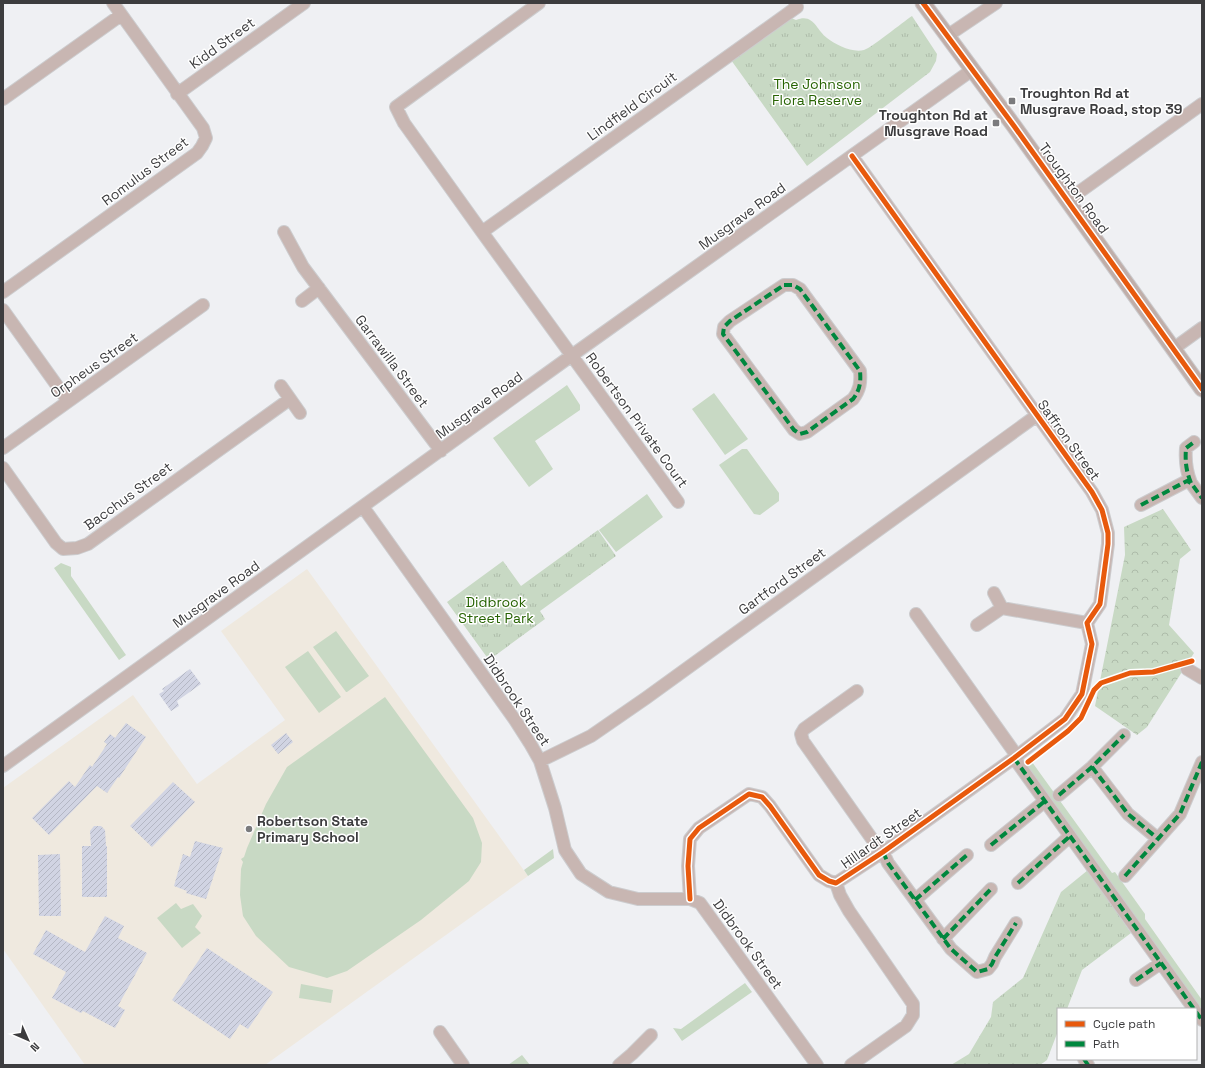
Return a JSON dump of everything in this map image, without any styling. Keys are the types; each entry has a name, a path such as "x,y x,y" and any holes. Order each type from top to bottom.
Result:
{"main road":[{"name":"Troughton Road","path":"924,3 1068,200 1202,389"}],"street":[{"name":"Romulus Street","path":"3,292 197,153 206,138 203,128 177,94 113,3"},
{"name":"Kidd Street","path":"177,94 304,3"},
{"path":"539,3 396,107 404,123 571,356"},
{"name":"Lindfield Circuit","path":"482,232 791,11 797,6 795,3"},
{"path":"947,36 996,3"},
{"path":"3,99 121,15"},
{"name":"Musgrave Road","path":"3,766 571,356 972,70"},
{"path":"1068,200 1202,104"},
{"name":"Saffron Street","path":"852,156 1036,416 1092,492 1102,510 1108,533 1108,544 1100,604 1087,623"},
{"name":"Garrawilla Street","path":"284,232 303,267 441,451"},
{"path":"794,284 800,289 860,371 861,380 859,391 854,399 806,432 800,434 794,430 723,334 724,327 784,285 794,284"},
{"path":"302,301 319,288"},
{"name":"Orpheus Street","path":"3,448 203,305"},
{"path":"3,310 68,401"},
{"path":"1173,349 1202,328"},
{"name":"Robertson Private Court","path":"571,356 678,502"},
{"path":"281,386 300,413"},
{"name":"Bacchus Street","path":"3,468 56,543 63,549 77,548 88,544 290,399"},
{"name":"Gartford Street","path":"540,761 591,736 646,698 1036,416"},
{"path":"1194,442 1186,448 1185,466 1191,483 1202,498"},
{"path":"1141,505 1183,482 1187,481 1191,483"},
{"name":"Didbrook Street","path":"363,507 515,720 531,745 540,761 555,808 565,850 581,874 609,892 638,899 690,899 700,903 817,1065"},
{"path":"994,593 1002,608"},
{"path":"977,625 1002,608 1087,623 1092,644 1082,694 1065,719 1016,757"},
{"path":"916,614 1045,801 1192,1008"},
{"path":"1187,669 1202,678"},
{"path":"857,691 804,729 800,734 802,741 863,827 883,852 888,863 951,950 977,972 988,969 1016,923"},
{"path":"1059,795 1092,767 1124,735"},
{"name":"Hillardt Street","path":"690,899 688,866 690,839 699,828 749,794 762,797 820,875 829,881 836,883 883,852 1016,757"},
{"path":"1092,767 1128,814 1157,838"},
{"path":"1125,876 1146,854 1157,838 1180,814 1201,769"},
{"path":"991,844 1045,801"},
{"path":"1018,883 1070,836"},
{"path":"916,900 967,855"},
{"path":"836,883 840,895 849,911 913,1004 913,1016 906,1026 851,1065"},
{"path":"943,939 991,889"},
{"path":"1136,980 1161,963"},
{"path":"440,1032 463,1065"},
{"path":"619,1065 651,1035"}],"shaded area":[{"name":"Robertson State Primary School","path":"307,569 528,876 265,1065 85,1065 3,949 3,788 133,695 197,784 285,720 221,631"}],"green space":[{"name":"The Johnson Flora Reserve","path":"912,16 937,54 936,61 930,72 807,166 731,60 791,18 796,20 802,18 807,19 814,23 823,35 839,46 859,51 873,45"},
{"path":"567,385 580,405 580,410 535,441 553,469 529,487 493,438"},
{"path":"714,393 748,439 725,455 692,409"},
{"path":"742,449 747,449 779,493 779,501 760,515 754,514 719,465"},
{"path":"647,494 663,517 616,552 599,530"},
{"path":"1163,509 1191,550 1180,559 1169,625 1194,653 1147,727 1137,735 1095,706 1125,555 1124,527"},
{"name":"Didbrook Street Park","path":"598,530 616,556 540,611 545,619 489,660 447,602 503,561 521,586"},
{"path":"61,563 71,567 71,576 126,655 119,660 54,568"},
{"path":"336,631 369,676 347,692 313,647"},
{"path":"308,651 341,697 319,713 285,667"},
{"path":"385,697 473,818 482,843 481,862 469,881 421,920 347,971 327,978 289,967 256,936 243,916 240,895 241,869 243,862 241,859 244,857 266,804 287,767"},
{"path":"1032,762 1112,873 1115,872 1145,914 1145,919 1202,1000 1202,1011 1026,765"},
{"path":"553,849 554,858 528,876 524,870"},
{"path":"1088,870 1131,933 1082,970 1067,1008 1057,1008 1057,1034 1047,1060 1040,1065 951,1065 969,1054 991,1017 993,1002 1023,978 1061,892"},
{"path":"176,903 181,909 193,904 202,916 195,927 201,933 182,948 157,918"},
{"path":"745,983 752,992 682,1041 673,1028 681,1029"},
{"path":"301,984 333,990 331,1003 299,998"},
{"path":"522,1055 530,1065 508,1065"}],"building":[{"path":"190,669 201,684 177,701 179,706 171,711 159,694 164,691 162,689"},
{"path":"126,723 146,737 119,778 118,777 107,793 97,786 49,835 32,818 69,781 75,787 90,765 92,767 107,744 104,742 110,734 115,738"},
{"path":"286,733 293,742 278,754 271,745"},
{"path":"173,782 195,802 152,847 130,826"},
{"path":"94,826 101,826 105,830 107,846 107,897 82,897 82,846 91,846 90,831"},
{"path":"195,841 223,848 206,899 186,893 187,891 174,886 183,854 190,857"},
{"path":"60,854 61,916 39,916 38,855"},
{"path":"105,916 124,926 118,938 147,953 118,1006 125,1010 115,1028 83,1011 81,1013 52,998 66,972 33,954 46,930 85,952"},
{"path":"207,948 273,992 248,1029 240,1024 230,1039 172,1000"}],"marked path":[{"path":"784,285 793,285 800,289 860,371 860,386 853,399 807,432 800,434 794,430 723,334 724,327 730,321 784,285"},
{"path":"1191,483 1186,466 1186,448 1194,442"},
{"path":"1141,505 1187,481 1191,483 1202,498"},
{"path":"1059,795 1092,767 1124,735"},
{"path":"1014,758 1193,1008"},
{"path":"1125,876 1180,814 1202,762"},
{"path":"1092,767 1128,814 1157,838"},
{"path":"991,845 1045,801"},
{"path":"1018,883 1070,836"},
{"path":"883,852 888,863 951,949 977,972 988,969 992,964 1016,923"},
{"path":"915,900 967,855"},
{"path":"943,939 991,889"},
{"path":"1136,980 1161,963"},
{"path":"1197,1013 1202,1020"},
{"path":"1085,1060 1088,1065"}],"cycle path":[{"path":"923,3 1014,126 1202,389"},
{"path":"690,899 688,866 690,839 699,828 749,794 762,797 819,875 836,883 883,852 1014,758 1065,719 1082,694 1092,644 1087,623 1100,604 1108,544 1108,533 1102,510 1092,492 852,156"},
{"path":"1028,762 1068,731 1081,718 1094,690 1101,683 1130,673 1153,672 1192,661"}],"place":[{"name":"Troughton Rd at Musgrave Road, stop 39","path":"1012,101"},
{"name":"Troughton Rd at Musgrave Road","path":"996,123"},
{"name":"Robertson State Primary School","path":"249,829"}]}
